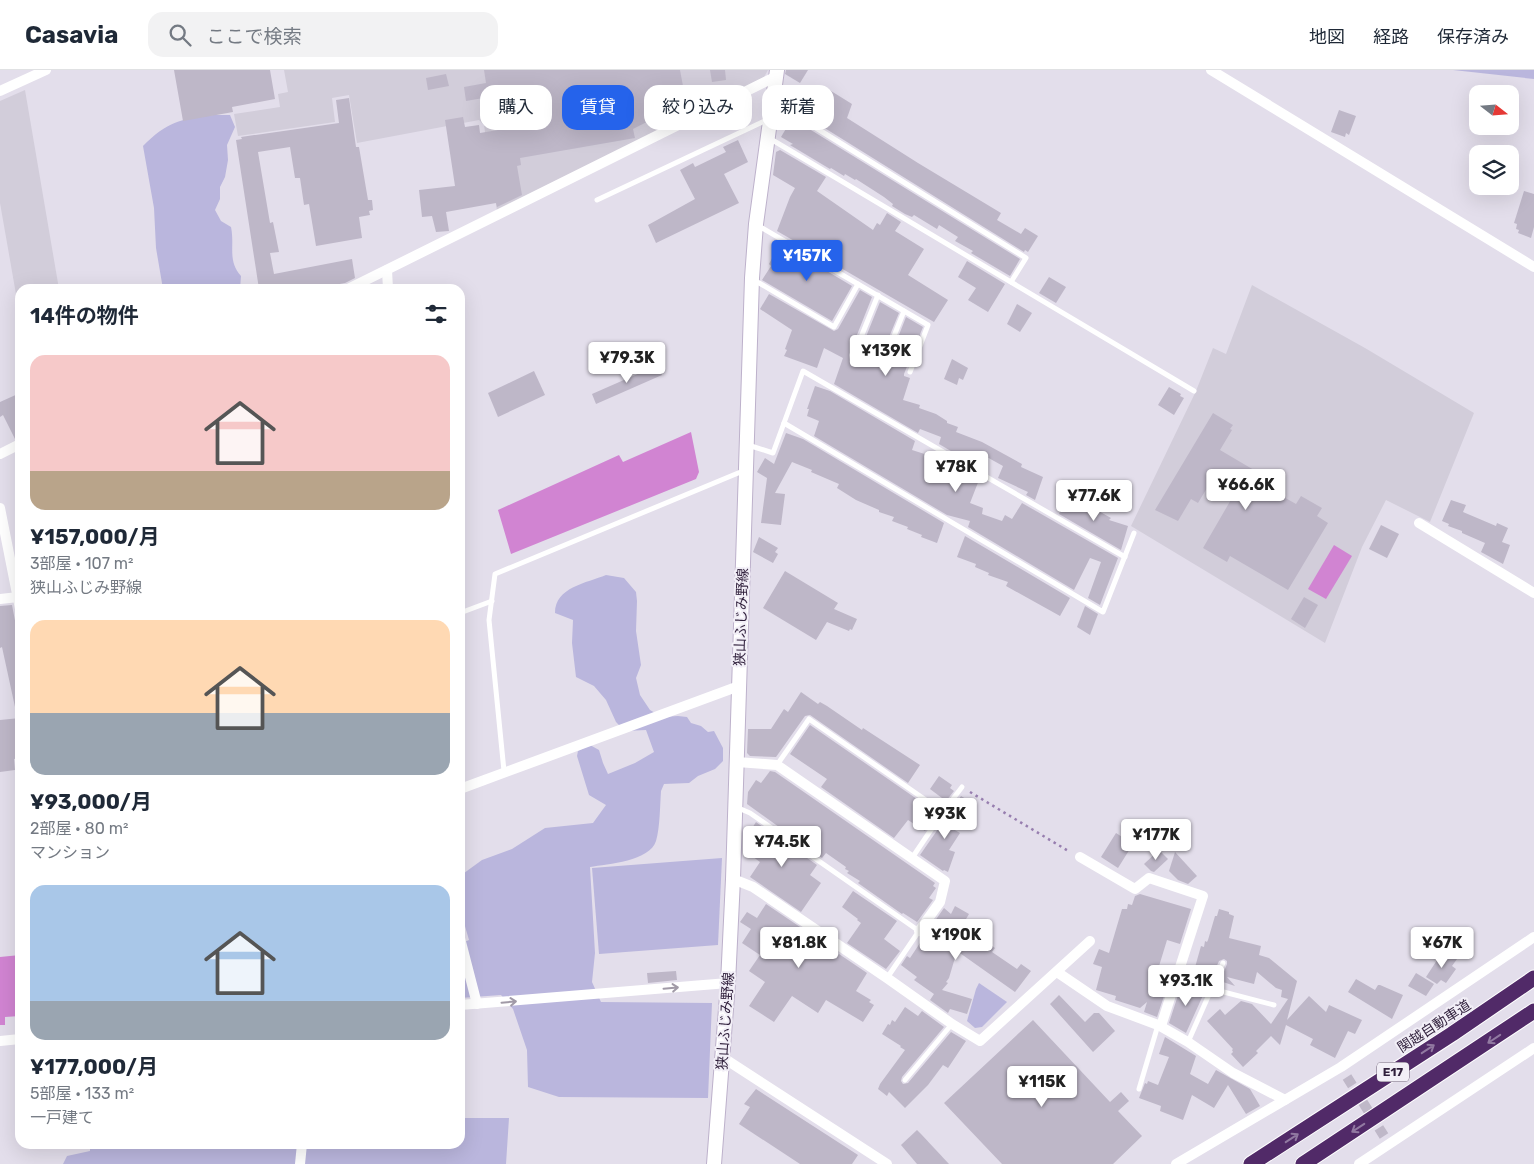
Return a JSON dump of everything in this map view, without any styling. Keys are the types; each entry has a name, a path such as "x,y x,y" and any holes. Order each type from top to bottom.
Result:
{"highway":[{"name":"関越自動車道","path":"1251,1164 1452,1034 1534,978"},
{"name":"E17","path":"1303,1164 1534,1011"}],"main road":[{"name":"狭山ふじみ野線","path":"714,1164 728,983 733,879 745,444 752,278 756,224 770,130"}],"street":[{"path":"0,91 46,70"},
{"path":"1211,70 1534,267"},
{"path":"358,284 777,73"},
{"path":"387,270 388,284"},
{"path":"0,454 15,446"},
{"path":"0,508 15,583"},
{"path":"1419,523 1534,593"},
{"path":"0,599 15,598"},
{"path":"465,787 739,686"},
{"path":"737,762 777,765 945,881 940,902 920,931"},
{"path":"1080,858 1135,889 1149,878 1203,896 1159,1025"},
{"path":"733,879 753,888 952,1024 980,1041 1090,941"},
{"path":"1176,1164 1341,1067 1534,938"},
{"path":"465,957 477,1004"},
{"path":"1057,972 1107,1006 1159,1025 1188,1042 1233,1073 1285,1100"},
{"path":"465,1005 728,983"},
{"path":"0,1041 15,1040"},
{"path":"1359,1164 1386,1140 1534,1048"},
{"path":"722,1057 887,1164"},
{"path":"1341,1067 1347,1077"},
{"path":"300,1164 302,1149"}],"lane":[{"path":"597,200 762,122"},
{"path":"819,130 1026,258 1011,282"},
{"path":"769,138 1194,391"},
{"path":"756,224 928,325 910,372"},
{"path":"752,278 834,327 858,284"},
{"path":"853,357 878,295"},
{"path":"882,366 904,310"},
{"path":"745,444 773,453 803,370 1125,557"},
{"path":"784,423 1104,612 1134,533"},
{"path":"504,771 489,620 495,574 745,471"},
{"path":"465,611 492,601"},
{"path":"777,765 809,719 943,812"},
{"path":"912,858 943,812 962,788"},
{"path":"736,807 750,813 920,931 887,978"},
{"path":"1188,1042 1223,963"},
{"path":"1212,989 1274,1005"},
{"path":"905,1080 952,1024"},
{"path":"1139,1089 1159,1025"}],"path":[{"path":"962,788 1080,858"}],"shaded area":[{"path":"284,70 768,70 763,79 751,85 644,85 644,130 660,130 497,211 485,130 552,130 552,85 480,85 480,121 357,143 349,95 332,98 335,122 238,136 234,114 280,107 278,94 288,92"},
{"path":"1453,70 1534,70 1534,79"},
{"path":"25,90 58,284 15,284 15,288 0,203 0,101"},
{"path":"230,115 235,127 227,145 228,160 225,177 220,187 220,199 215,210 221,221 231,227 233,258 234,264 241,276 240,284 162,284 156,248 154,208 143,146 167,127 192,118"},
{"path":"1252,285 1365,348 1474,413 1430,522 1386,500 1362,547 1325,643 1131,526 1196,391 1213,348 1226,354"},
{"path":"691,432 699,472 696,479 511,554 498,510 619,455 623,462"},
{"path":"1334,545 1352,556 1326,599 1308,589"},
{"path":"606,575 624,578 636,592 636,631 641,665 636,678 640,695 650,710 662,717 687,717 691,723 701,726 708,732 714,731 723,748 723,761 715,769 698,776 689,783 664,784 661,791 657,836 652,848 646,853 628,860 590,867 595,953 592,982 601,1002 712,1003 708,1098 559,1097 528,1087 527,1050 513,1009 501,995 465,998 465,942 469,940 465,926 465,872 482,860 512,849 545,828 593,823 606,805 589,795 577,756 578,751 590,745 599,750 608,774 635,763 654,752 646,730 625,731 616,722 606,700 594,686 576,677 572,643 573,620 555,613 556,604 560,597 573,587"},
{"path":"722,858 718,945 599,954 592,868"},
{"path":"15,956 15,1016 5,1017 5,1025 0,1025 0,957"},
{"path":"979,983 1007,1002 982,1027 975,1028 967,1021"},
{"path":"465,1118 509,1118 506,1164 63,1164 67,1156 90,1151 90,1149 465,1149"}],"building":[{"path":"174,70 270,70 275,99 232,107 233,112 183,121"},
{"path":"484,70 680,70 683,85 644,85 644,123 634,128 634,85 562,85 562,130 633,130 635,138 520,158 521,165 517,166 522,195 497,207 496,203 446,212 449,231 436,232 432,216 422,217 419,190 455,186 445,120 463,117 465,127 479,125 480,133 498,130 552,130 552,85 480,85 480,99 466,101 464,87 486,83"},
{"path":"710,70 725,70 726,80 712,82"},
{"path":"786,70 808,70 800,83 785,74"},
{"path":"446,74 449,86 428,90 426,78"},
{"path":"834,93 852,104 847,118 1001,213 997,220 1021,234 1025,228 1038,236 1028,252 1025,250 1024,252 828,130 834,130"},
{"path":"349,98 356,147 359,147 368,200 372,200 373,210 369,211 370,215 359,217 362,238 316,246 309,204 304,205 300,178 295,178 290,147 258,152 270,223 273,222 279,252 270,253 274,274 352,259 355,278 340,284 258,284 236,140 242,139 241,137 339,123 336,100"},
{"path":"1339,110 1356,116 1349,135 1346,133 1345,137 1331,132"},
{"path":"785,130 811,130 1020,259 1010,276 971,253 973,251 955,241 958,237 939,225 937,229 914,215 912,217 905,214 892,206 893,204 884,197 856,179 845,174 844,176 830,169 790,145 793,144 781,137"},
{"path":"738,140 748,162 724,174 739,203 656,243 648,225 695,199 680,170 693,163 695,167 726,152 723,147"},
{"path":"780,150 826,177 817,191 873,230 877,223 880,225 887,213 901,222 895,231 924,249 908,275 948,300 934,322 777,231 795,188 773,175 776,152"},
{"path":"1524,191 1534,194 1534,227 1531,238 1518,233 1519,230 1516,229 1517,224 1514,223"},
{"path":"780,243 852,286 832,321 762,280 771,266 769,264"},
{"path":"967,261 1005,284 988,312 968,300 976,288 958,277"},
{"path":"1049,277 1066,287 1056,303 1039,293"},
{"path":"860,290 872,297 849,355 850,360 854,361 857,359 880,302 899,313 878,364 880,370 886,368 906,317 923,327 904,374 904,376 910,378 903,400 920,405 919,408 936,414 947,421 947,423 958,427 956,432 982,442 1022,464 1021,467 1043,477 1035,500 1026,495 1028,492 998,478 1003,466 985,456 978,467 939,444 941,437 920,429 918,433 834,384 843,358 824,348 817,368 784,356 792,330 760,309 769,294 834,331 838,329"},
{"path":"1017,304 1032,313 1020,332 1007,324"},
{"path":"952,359 968,368 963,380 959,378 957,385 944,379"},
{"path":"658,365 662,375 596,404 592,394"},
{"path":"534,371 545,395 498,417 488,393"},
{"path":"815,386 830,391 915,441 912,450 934,457 936,453 974,475 972,478 979,480 970,503 983,508 982,514 1002,521 1005,515 1012,519 1022,503 1118,558 1100,605 1088,598 1101,562 1090,558 1074,590 968,527 970,521 947,515 814,436 819,421 807,416 809,409 807,409"},
{"path":"1169,387 1184,398 1174,415 1158,405"},
{"path":"15,395 15,439 3,415 0,417 0,402"},
{"path":"1213,413 1233,425 1220,450 1259,473 1256,478 1270,486 1268,488 1296,504 1301,496 1322,508 1317,516 1328,523 1288,590 1230,556 1227,562 1203,548 1236,491 1213,478 1198,503 1191,499 1178,521 1155,510"},
{"path":"786,433 803,439 944,523 937,543 921,537 922,535 907,529 908,527 892,521 894,517 879,512 879,510 856,500 837,488 839,484 792,462 775,493 785,494 781,525 761,523 767,478 757,472 765,458 774,464"},
{"path":"1070,495 1111,518 1109,520 1128,526 1121,550 1059,514 1064,501 1067,502"},
{"path":"1451,500 1466,505 1463,512 1496,526 1497,523 1508,528 1502,542 1510,545 1503,564 1481,552 1485,543 1448,526 1449,524 1442,521"},
{"path":"1381,525 1399,534 1387,558 1369,549"},
{"path":"965,536 1070,598 1060,616 1006,586 1008,582 988,575 989,573 975,567 976,564 957,557"},
{"path":"759,537 778,548 775,552 778,554 773,563 753,552"},
{"path":"785,571 838,603 834,609 857,619 852,630 850,629 849,631 827,622 816,640 763,608"},
{"path":"1304,597 1318,605 1305,628 1291,619"},
{"path":"12,605 15,621 15,707 2,647 0,648 0,606"},
{"path":"1085,606 1098,614 1090,635 1077,627"},
{"path":"801,692 818,704 820,702 827,706 862,730 863,728 920,765 908,783 810,715 805,716 776,757 750,756 747,753 748,729 771,729 784,709 788,712"},
{"path":"15,718 15,770 0,772 0,720"},
{"path":"810,725 927,806 923,811 933,819 925,831 908,820 894,838 821,787 827,779 790,754"},
{"path":"770,771 775,772 935,883 933,886 936,888 929,898 933,900 917,922 902,914 858,883 860,881 847,873 849,871 845,869 846,867 826,853 822,858 747,804 748,792 756,780 761,783"},
{"path":"939,776 952,785 950,788 954,791 946,801 930,789"},
{"path":"961,796 966,799 966,802 962,808 964,809 957,819 959,820 953,829 960,833 949,850 955,852 948,872 943,871 920,855"},
{"path":"756,822 817,865 810,875 821,883 801,912 750,877 760,862 745,851 751,842 745,839"},
{"path":"1116,833 1133,844 1118,868 1101,857"},
{"path":"1159,850 1168,859 1154,872 1144,864"},
{"path":"1175,852 1197,876 1188,884 1178,880 1169,871"},
{"path":"853,891 897,921 884,939 900,951 886,969 847,943 861,923 842,907"},
{"path":"1140,894 1191,909 1180,944 1167,940 1156,976 1161,978 1156,993 1164,996 1157,1017 1144,1012 1147,1002 1140,1008 1115,1000 1116,996 1096,990 1102,967 1093,964 1099,949 1109,953 1122,909 1127,909 1128,904 1132,905 1135,896"},
{"path":"766,904 809,933 805,939 836,959 839,954 867,973 856,991 871,1000 869,1002 874,1005 863,1022 826,1000 818,1013 792,996 774,1022 749,1006 765,982 749,971 760,955 742,943 751,929 740,922 747,912 757,918"},
{"path":"955,906 969,914 959,931 962,933 960,936 976,949 983,939 995,948 992,952 1017,969 1021,964 1031,971 1015,992 957,951 946,982 948,983 942,990 972,999 967,1014 950,1009 948,1013 930,1000 934,994 914,980 917,977 901,965 907,956 910,958 922,940 921,937 925,935 944,908 951,914"},
{"path":"1219,909 1229,912 1229,914 1234,916 1229,938 1261,946 1259,955 1269,958 1297,981 1287,1020 1309,996 1326,1012 1329,1005 1362,1020 1355,1034 1348,1031 1335,1058 1310,1045 1313,1039 1286,1025 1280,1045 1271,1036 1256,1051 1258,1053 1243,1067 1231,1054 1233,1049 1207,1021 1220,1009 1225,1015 1241,1001 1252,1004 1271,1024 1288,999 1281,997 1282,990 1276,988 1257,972 1254,984 1227,977 1235,986 1220,981 1227,964 1227,961 1224,959 1219,961 1209,983 1192,978 1201,946 1204,947 1205,941 1207,942 1208,940"},
{"path":"1443,951 1457,959 1452,966 1456,969 1446,983 1441,980 1437,984 1426,977"},
{"path":"676,971 677,980 648,983 647,973"},
{"path":"1416,973 1434,984 1426,996 1408,986"},
{"path":"1191,979 1204,993 1186,1033 1169,1023 1179,992 1181,992 1183,987 1188,990"},
{"path":"1356,979 1375,990 1380,985 1403,995 1392,1019 1348,992"},
{"path":"1059,995 1085,1022 1094,1013 1099,1013 1115,1031 1093,1052 1050,1004"},
{"path":"905,1007 918,1016 922,1011 944,1027 902,1077 901,1081 903,1084 908,1083 951,1032 966,1041 948,1068 943,1065 928,1085 905,1108 889,1092 887,1096 878,1089 905,1050 882,1034 892,1020 895,1022"},
{"path":"1033,1020 1110,1102 1121,1092 1129,1101 1118,1111 1142,1136 1113,1164 1002,1164 944,1103"},
{"path":"1165,1037 1196,1056 1190,1074 1208,1084 1216,1070 1250,1089 1260,1106 1246,1114 1228,1085 1214,1108 1192,1095 1183,1120 1160,1111 1161,1106 1139,1098 1145,1083 1147,1084 1148,1081 1158,1085 1169,1057 1159,1054"},
{"path":"756,1089 858,1155 852,1164 800,1164 739,1124 750,1107 744,1104"},
{"path":"917,1130 949,1164 917,1164 901,1145"}],"tunnel":[{"path":"1347,1077 1384,1136"}]}
